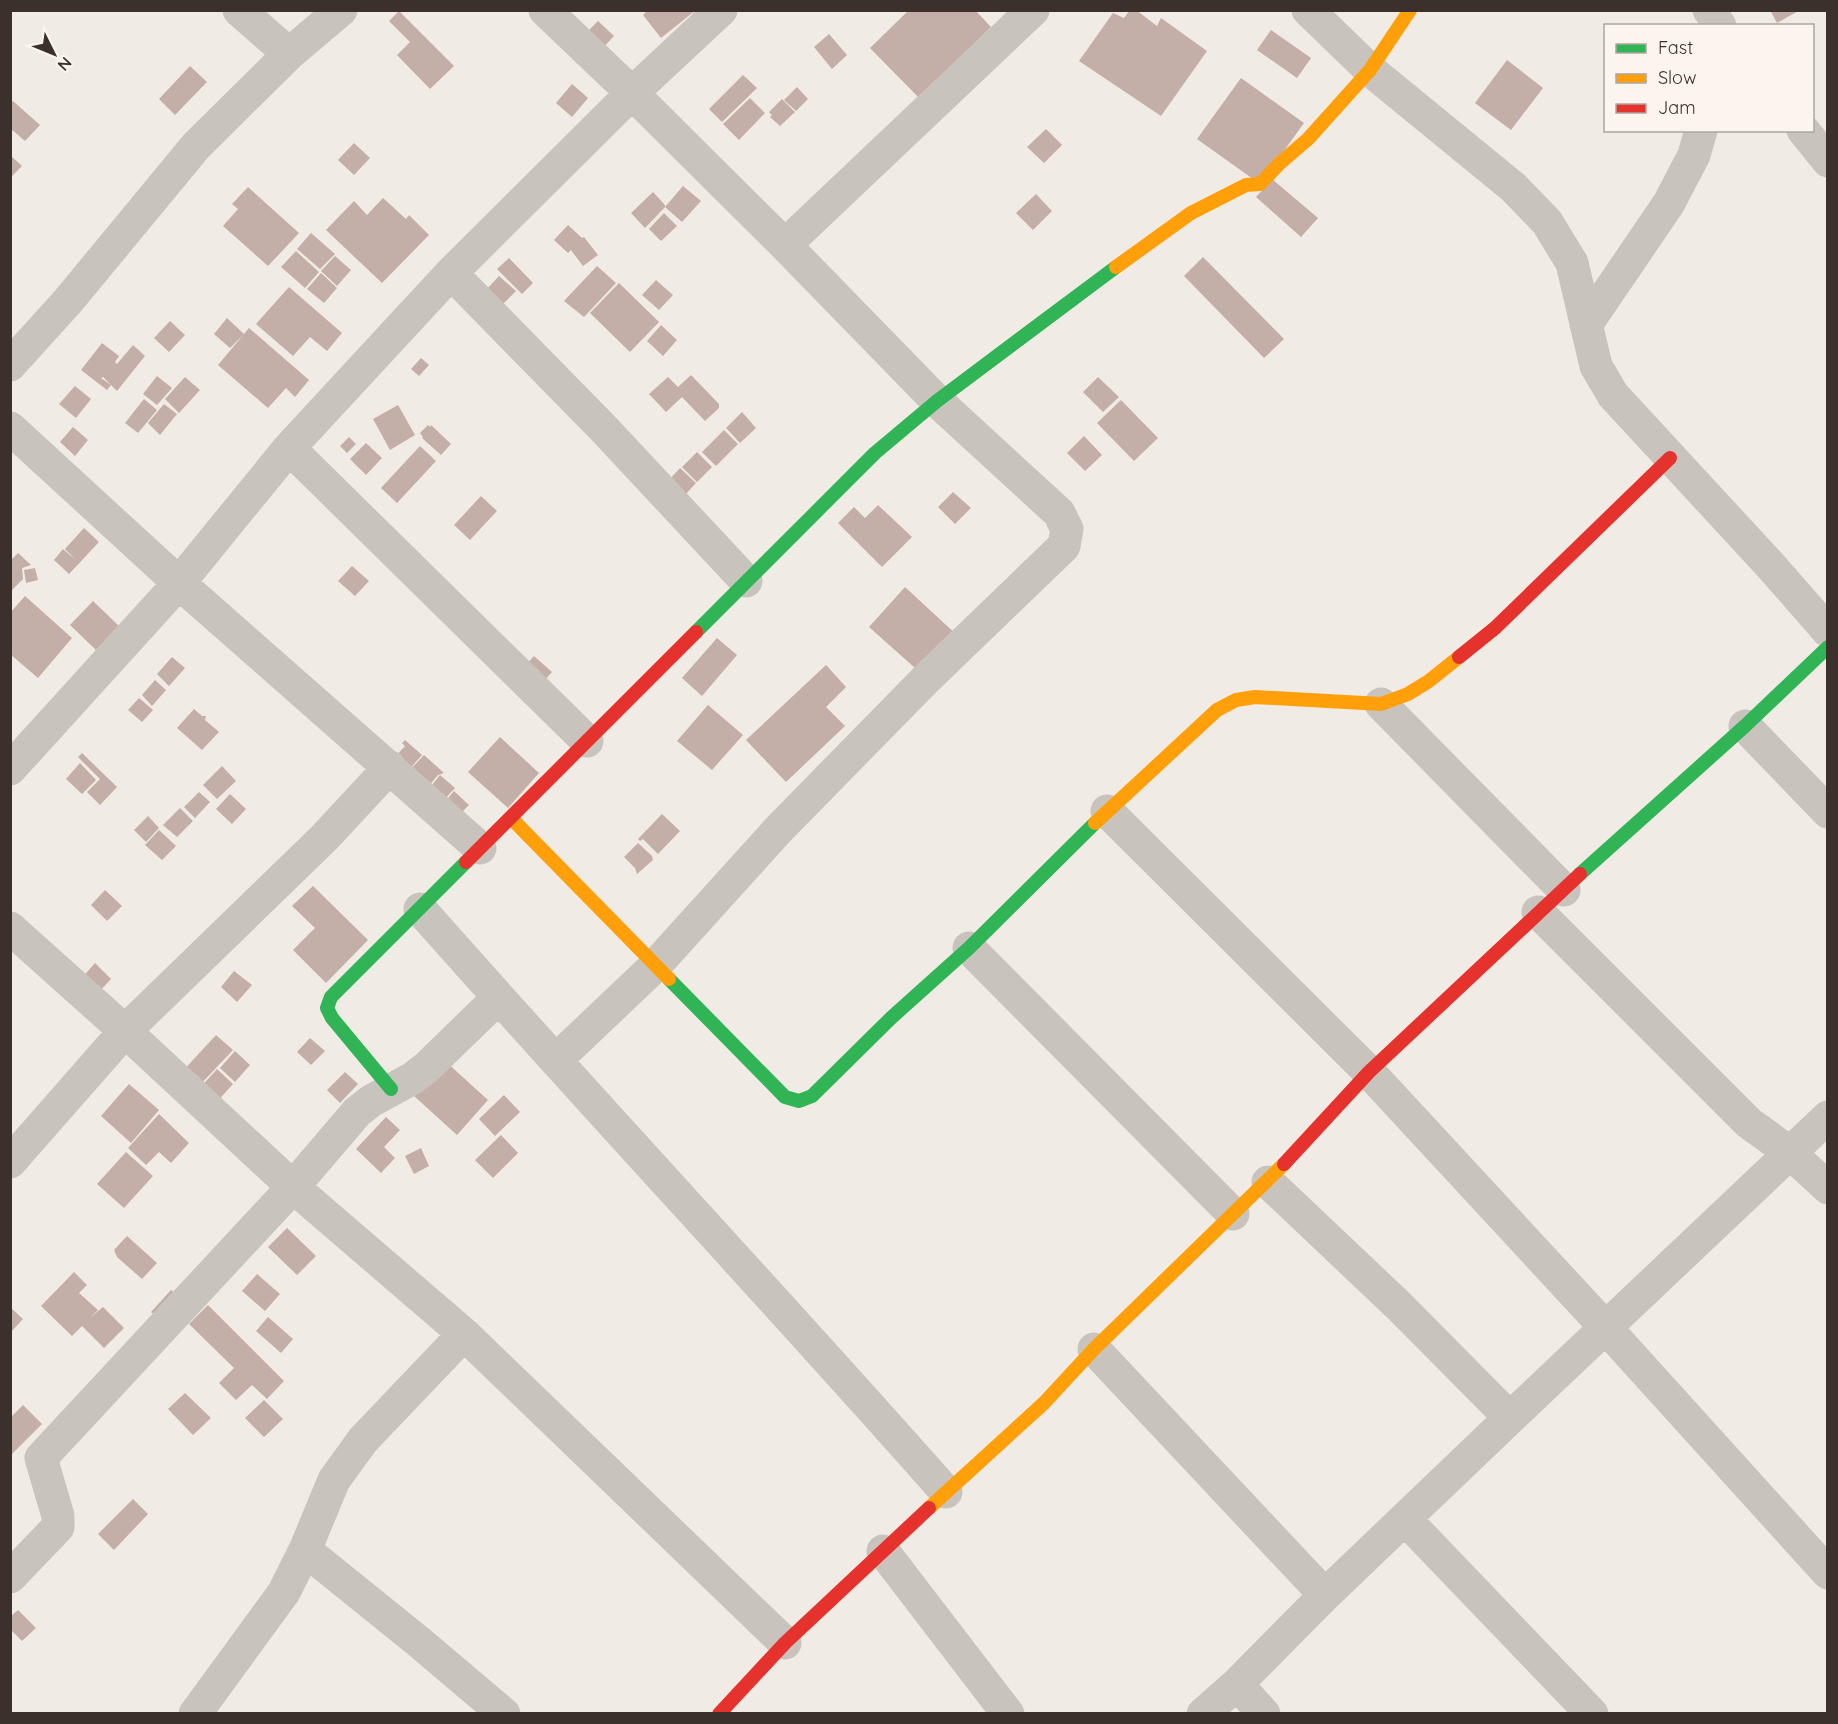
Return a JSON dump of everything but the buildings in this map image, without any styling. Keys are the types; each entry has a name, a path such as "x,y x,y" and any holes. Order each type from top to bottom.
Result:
{"street":[{"path":"239,10 289,54"},
{"path":"10,365 75,292 196,146 289,54 341,10"},
{"path":"544,10 785,244 937,401 1059,513 1067,529 1064,546 927,678 787,821 655,966 556,1060"},
{"path":"10,769 179,583 289,448 451,273 632,93 721,10"},
{"path":"785,244 1033,10"},
{"path":"1308,10 1370,70 1513,186 1547,222 1572,263 1596,366 1612,395 1770,565 1827,631"},
{"path":"391,1089 332,1018 327,1008 330,997 875,453 937,401 1191,213 1246,184 1260,184 1308,139 1370,70 1410,10"},
{"path":"1709,10 1719,24"},
{"path":"1586,325 1669,203 1694,155 1700,132"},
{"path":"1805,132 1827,161"},
{"path":"451,273 604,429 746,581"},
{"path":"10,428 179,583 480,848"},
{"path":"289,448 587,741"},
{"path":"511,818 785,1097 799,1101 812,1096 891,1018 969,948 1107,811 1217,710 1236,700 1255,697 1381,704 1408,694 1429,681 1495,628 1670,458"},
{"path":"719,1713 785,1643 1044,1403 1094,1349 1268,1182 1369,1072 1538,912 1745,726 1827,647"},
{"path":"1381,704 1564,890"},
{"path":"1745,726 1827,812"},
{"path":"10,1162 125,1031 324,838 390,768"},
{"path":"1107,811 1369,1072 1606,1328 1827,1573"},
{"path":"420,909 946,1492"},
{"path":"1538,912 1749,1123 1789,1152 1827,1188"},
{"path":"10,928 293,1187 464,1334 785,1643"},
{"path":"969,948 1233,1214"},
{"path":"10,1577 58,1527 58,1516 41,1458 293,1187 357,1112 427,1067 498,998"},
{"path":"1203,1713 1237,1684 1325,1595 1827,1117"},
{"path":"1268,1182 1399,1306 1510,1418"},
{"path":"195,1713 284,1592 305,1550 334,1480 363,1440 464,1334"},
{"path":"1094,1349 1325,1595"},
{"path":"1405,1519 1592,1713"},
{"path":"305,1550 504,1713"},
{"path":"883,1551 1008,1713"},
{"path":"1237,1684 1264,1713"}],"traffic: fast":[{"path":"696,632 875,453 937,401 1116,267"},
{"path":"1580,874 1745,726 1828,647"},
{"path":"669,979 785,1097 799,1101 812,1096 891,1018 969,948 1095,823"},
{"path":"391,1089 332,1018 327,1008 331,997 466,862"}],"traffic: slow":[{"path":"1116,267 1191,213 1246,185 1260,184 1308,139 1370,70 1410,10"},
{"path":"1095,823 1217,710 1236,700 1255,697 1381,704 1408,694 1429,681 1459,657"},
{"path":"511,818 669,979"},
{"path":"929,1508 1044,1403 1094,1349 1284,1164"}],"traffic: jam":[{"path":"1459,657 1495,628 1670,458"},
{"path":"466,862 696,632"},
{"path":"1284,1164 1369,1072 1580,874"},
{"path":"719,1714 785,1643 929,1508"}]}
